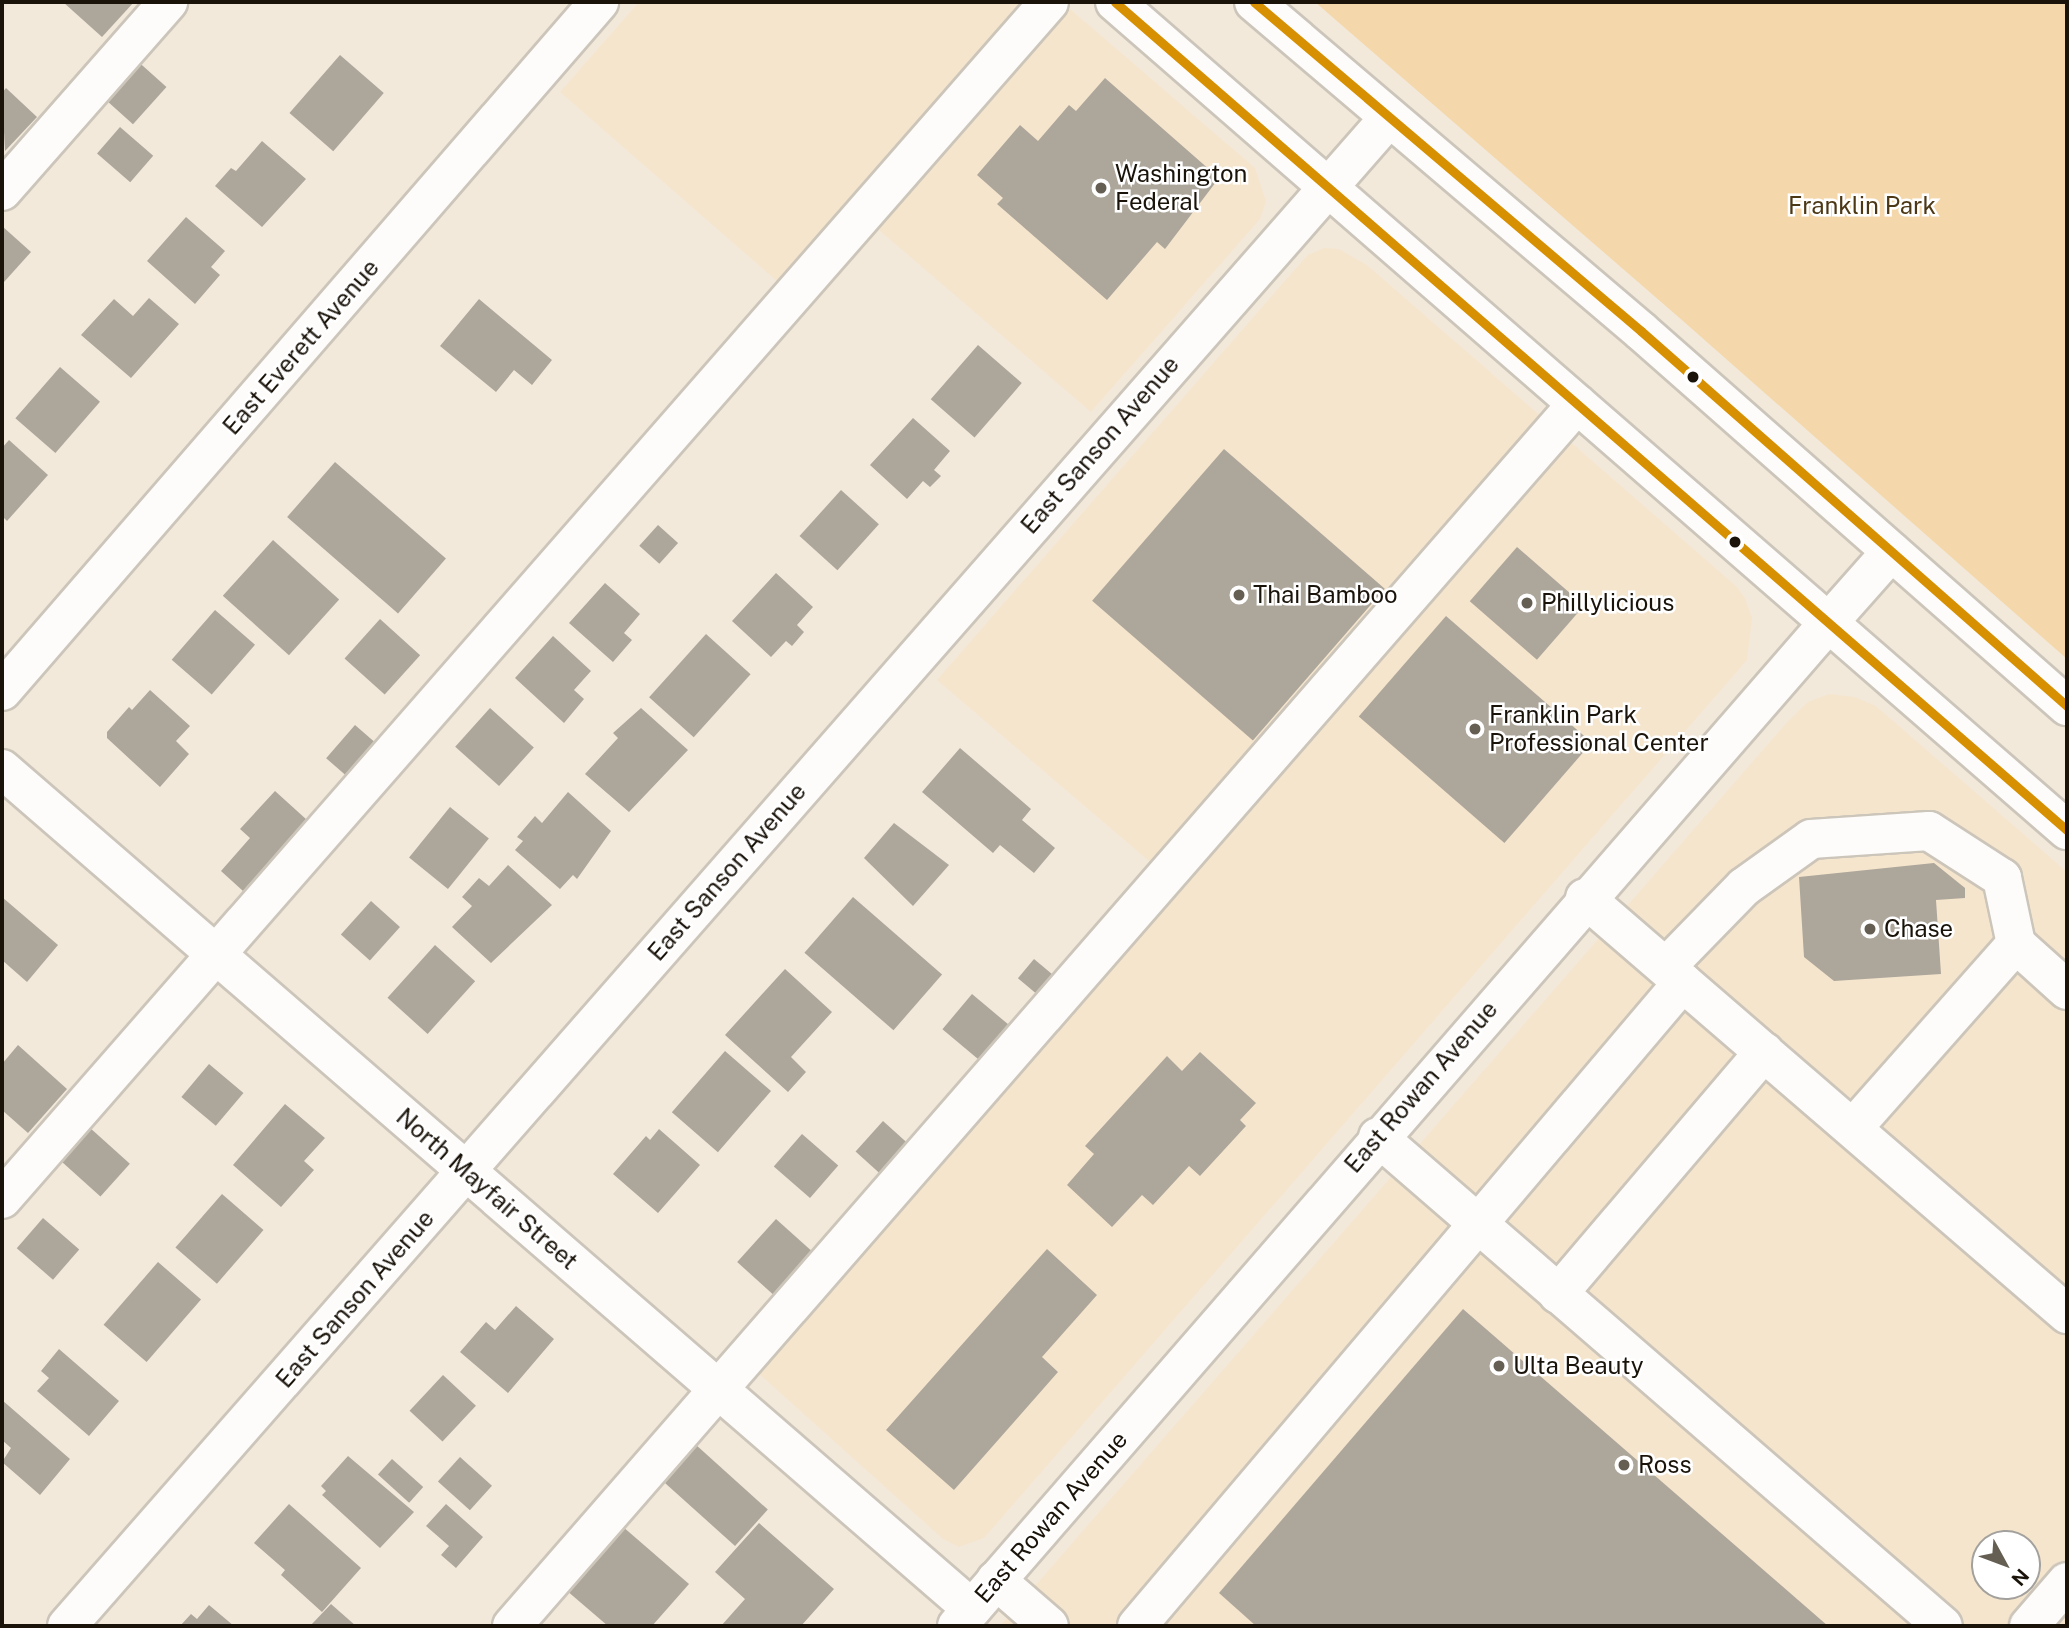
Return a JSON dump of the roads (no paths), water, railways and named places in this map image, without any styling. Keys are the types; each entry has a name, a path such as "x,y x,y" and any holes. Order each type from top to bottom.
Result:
{"street":[{"path":"2,191 168,2"},
{"name":"East Everett Avenue","path":"2,691 599,2"},
{"path":"2,1199 1049,2"},
{"path":"1115,2 2067,830"},
{"path":"1254,2 1388,119 1641,331 2067,706"},
{"name":"East Sanson Avenue","path":"67,1626 1388,119"},
{"path":"512,1626 1577,404"},
{"name":"East Rowan Avenue","path":"964,1618 1378,1136 1891,552"},
{"name":"North Mayfair Street","path":"2,769 717,1388 964,1618"},
{"path":"1137,1626 1477,1224 1744,887 1811,839 1928,831 2002,878 2016,944 2067,990"},
{"path":"1585,898 2067,1314"},
{"path":"1853,1128 2016,944"},
{"path":"1558,1294 1764,1052"},
{"path":"1378,1136 1943,1626"},
{"path":"996,1580 1049,1626"},
{"path":"2029,1626 2067,1582"}],"place":[{"name":"Washington Federal","path":"1101,188"},
{"name":"Thai Bamboo","path":"1239,595"},
{"name":"Phillylicious","path":"1527,603"},
{"name":"Franklin Park Professional Center","path":"1475,729"},
{"name":"Chase","path":"1870,929"},
{"name":"Ulta Beauty","path":"1499,1366"},
{"name":"Ross","path":"1624,1465"}],"park label":[{"name":"Franklin Park","path":"1862,206"}]}
